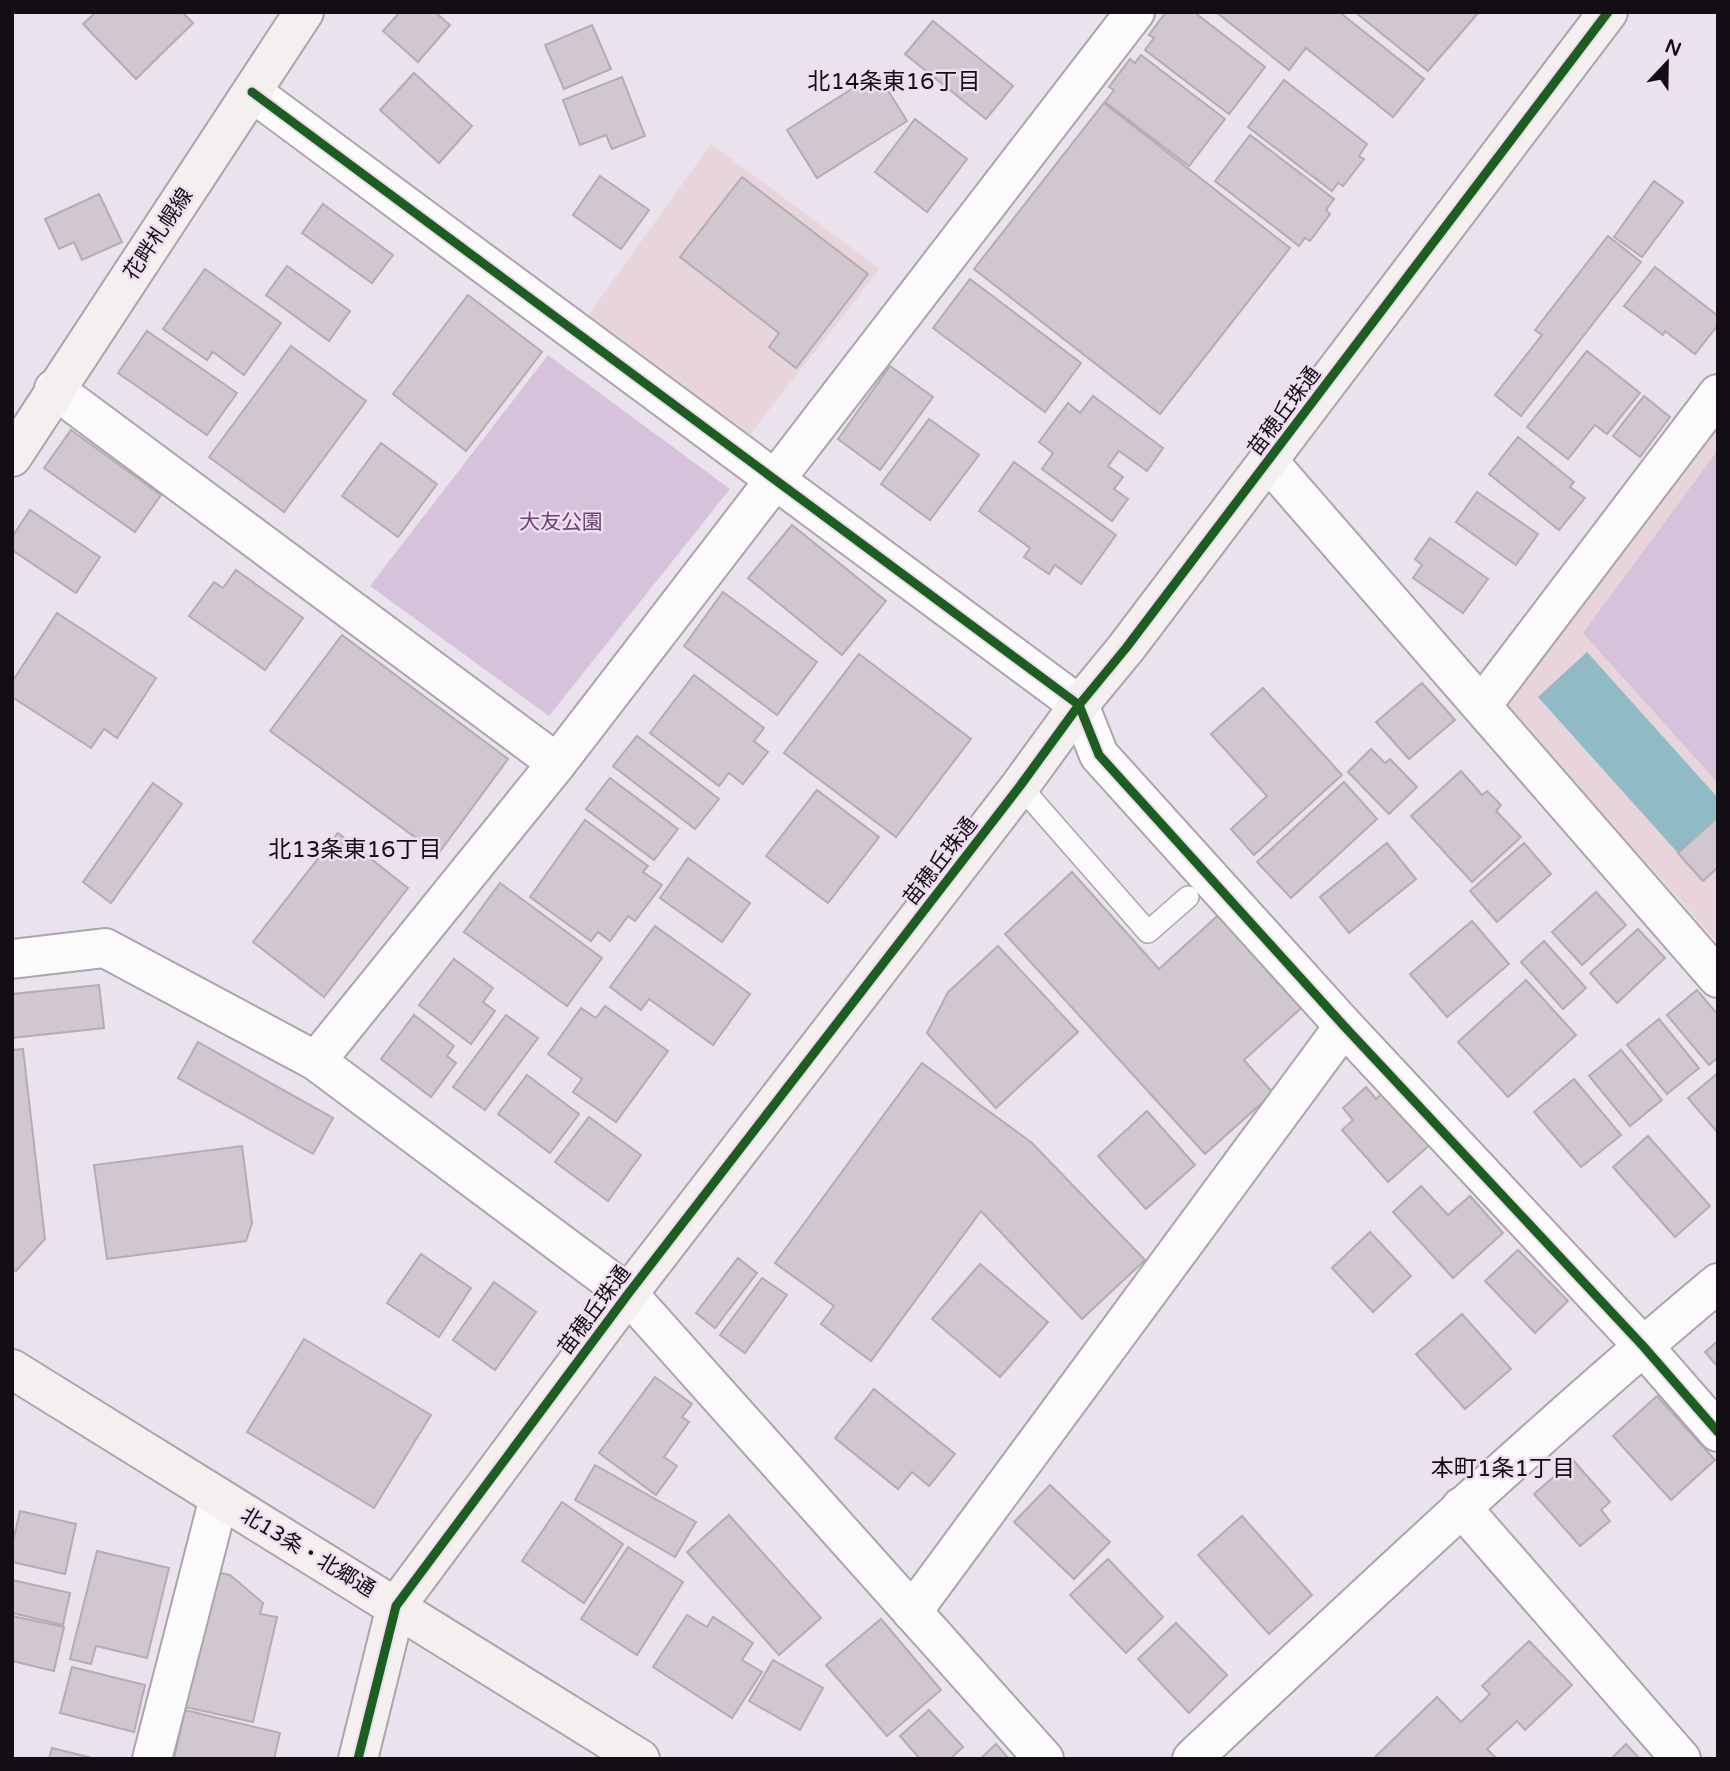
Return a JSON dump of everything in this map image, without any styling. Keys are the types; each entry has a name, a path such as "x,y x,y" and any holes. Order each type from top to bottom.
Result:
{"street":[{"name":"花畔札幌線","path":"12,457 54,389 304,12"},
{"path":"316,1061 557,763 1135,12"},
{"name":"苗穂丘珠通","path":"358,1759 396,1606 628,1294 1020,786 1079,705 1126,648 1608,12"},
{"path":"252,92 1079,705 1098,754 1344,1026 1643,1346 1718,1432"},
{"path":"54,389 557,763"},
{"path":"1482,705 1718,394"},
{"path":"1268,461 1718,978"},
{"path":"12,959 105,948 316,1061 628,1294 1044,1759"},
{"path":"912,1612 1344,1026"},
{"path":"1192,1759 1461,1507 1718,1283"},
{"name":"北13条・北郷通","path":"13,1370 640,1759"},
{"path":"152,1759 219,1498"},
{"path":"1461,1507 1681,1759"}],"lane":[{"path":"1020,786 1148,932 1188,897"}],"shaded area":[{"path":"711,144 880,269 750,434 587,317"},
{"path":"1718,427 1718,943 1503,702"}],"green space":[{"name":"大友公園","path":"548,355 730,489 549,716 370,586"},
{"path":"1718,450 1718,783 1583,633"}],"water":[{"path":"1587,652 1718,798 1718,817 1678,853 1538,697"}],"building":[{"path":"96,12 182,12 193,23 136,79 83,24"},
{"path":"400,12 435,12 450,25 418,62 383,31"},
{"path":"1166,12 1194,12 1265,67 1229,114 1145,50 1154,38 1149,35"},
{"path":"1216,12 1339,12 1424,79 1393,117 1306,48 1289,70"},
{"path":"1355,12 1479,12 1428,71"},
{"path":"933,21 1013,86 986,119 905,54"},
{"path":"592,25 611,69 564,89 545,45"},
{"path":"1141,55 1225,119 1189,166 1105,102 1114,90 1109,87 1130,59 1135,63"},
{"path":"414,73 472,126 439,163 380,110"},
{"path":"877,73 907,121 817,178 787,130"},
{"path":"622,77 645,136 612,149 606,135 580,145 563,100"},
{"path":"1284,80 1367,144 1359,156 1364,159 1343,186 1338,183 1332,191 1248,127"},
{"path":"1104,103 1290,248 1160,414 974,269"},
{"path":"915,119 967,159 927,212 875,172"},
{"path":"1250,135 1334,199 1326,210 1330,214 1310,241 1305,238 1299,246 1215,181"},
{"path":"600,176 649,210 621,249 573,215"},
{"path":"742,177 868,274 796,368 769,347 779,333 680,257"},
{"path":"1654,181 1683,202 1642,257 1614,237"},
{"path":"99,194 122,242 82,260 74,242 59,249 45,219"},
{"path":"323,204 393,255 372,283 302,233"},
{"path":"1608,236 1641,262 1521,416 1495,395 1542,335 1535,330"},
{"path":"287,266 350,311 329,341 266,295"},
{"path":"1655,267 1718,316 1718,325 1695,354 1665,331 1663,335 1624,306"},
{"path":"205,269 281,323 244,375 213,352 207,360 163,329"},
{"path":"970,279 1081,363 1045,412 933,328"},
{"path":"468,295 542,352 466,451 393,394"},
{"path":"147,331 237,393 207,435 118,373"},
{"path":"291,346 366,401 284,512 209,457"},
{"path":"1587,351 1640,393 1607,434 1595,425 1568,459 1527,427"},
{"path":"890,366 933,397 880,470 838,439"},
{"path":"1093,396 1163,448 1147,471 1119,451 1108,466 1123,477 1114,489 1128,499 1112,521 1042,469 1053,453 1039,442 1068,403 1080,413"},
{"path":"1644,396 1670,417 1640,457 1613,436"},
{"path":"929,419 979,455 930,520 881,484"},
{"path":"71,430 161,495 135,532 44,468"},
{"path":"1518,437 1574,482 1570,487 1585,498 1559,530 1489,474"},
{"path":"381,443 437,484 398,537 342,496"},
{"path":"1014,462 1116,535 1081,584 1055,565 1049,574 1024,557 1030,548 979,511"},
{"path":"1477,492 1538,534 1516,565 1456,522"},
{"path":"30,510 100,557 76,593 12,550 12,537"},
{"path":"792,525 886,601 842,655 748,578"},
{"path":"1430,538 1488,579 1463,613 1413,578 1422,565 1415,559"},
{"path":"236,570 303,618 265,670 189,616 214,582 223,588"},
{"path":"723,592 817,662 777,715 684,646"},
{"path":"57,613 156,678 117,738 104,729 91,748 12,697 12,682"},
{"path":"342,635 508,759 438,854 270,731"},
{"path":"859,654 971,739 896,837 784,753"},
{"path":"694,675 764,728 754,741 768,752 743,784 729,773 719,786 650,733"},
{"path":"1422,683 1455,720 1409,759 1376,722"},
{"path":"1263,688 1342,775 1254,855 1231,829 1267,796 1211,734"},
{"path":"637,736 719,799 695,829 613,766"},
{"path":"1371,749 1385,763 1390,759 1417,787 1389,814 1348,772"},
{"path":"1461,771 1482,795 1487,791 1501,805 1496,811 1521,837 1472,882 1411,816"},
{"path":"610,778 678,829 654,860 586,809"},
{"path":"1344,782 1377,819 1291,898 1257,862"},
{"path":"153,783 182,804 111,903 83,882"},
{"path":"817,790 879,837 828,903 766,856"},
{"path":"1718,817 1718,867 1703,881 1678,853"},
{"path":"585,820 648,866 643,872 662,885 635,921 628,916 610,941 598,932 591,941 530,897"},
{"path":"338,833 408,888 324,997 253,942"},
{"path":"1387,843 1416,879 1349,933 1320,897"},
{"path":"1524,843 1551,874 1497,922 1470,891"},
{"path":"688,858 750,903 722,942 660,898"},
{"path":"1072,872 1159,969 1224,910 1308,1002 1244,1060 1273,1093 1205,1154 1005,934"},
{"path":"500,883 602,958 567,1006 464,932"},
{"path":"1596,892 1626,925 1582,965 1552,932"},
{"path":"1472,921 1509,964 1447,1017 1410,974"},
{"path":"655,926 750,994 713,1045 649,999 641,1010 610,987"},
{"path":"1638,929 1665,958 1617,1003 1590,973"},
{"path":"1544,941 1586,988 1563,1009 1521,962"},
{"path":"998,946 1078,1032 996,1108 927,1033 948,992"},
{"path":"454,959 493,988 483,1002 495,1011 471,1044 419,1005"},
{"path":"1526,980 1576,1035 1508,1097 1458,1042"},
{"path":"99,985 104,1028 12,1038 12,994"},
{"path":"1697,990 1718,1015 1718,1057 1709,1065 1667,1015"},
{"path":"605,1006 668,1051 616,1122 573,1092 582,1079 548,1054 581,1008 596,1018"},
{"path":"414,1015 454,1046 447,1056 456,1063 431,1097 381,1059"},
{"path":"506,1015 538,1038 485,1110 453,1087"},
{"path":"1659,1019 1699,1068 1667,1094 1627,1045"},
{"path":"198,1042 333,1118 313,1154 178,1078"},
{"path":"23,1049 45,1239 16,1271 12,1269 12,1050"},
{"path":"1621,1050 1662,1100 1630,1126 1589,1076"},
{"path":"922,1063 1031,1142 1145,1260 1082,1319 981,1211 871,1361 821,1324 834,1306 775,1263"},
{"path":"1718,1073 1718,1133 1688,1098"},
{"path":"527,1075 579,1114 550,1153 498,1114"},
{"path":"1574,1079 1621,1135 1581,1167 1534,1112"},
{"path":"1366,1087 1376,1099 1387,1089 1433,1142 1388,1182 1342,1130 1353,1120 1343,1108"},
{"path":"1147,1111 1195,1165 1146,1209 1098,1156"},
{"path":"589,1117 641,1155 608,1201 555,1162"},
{"path":"1648,1136 1710,1206 1675,1237 1613,1167"},
{"path":"242,1146 252,1223 246,1241 107,1259 94,1165"},
{"path":"1421,1186 1448,1215 1470,1196 1503,1233 1453,1278 1393,1212"},
{"path":"1370,1232 1411,1276 1373,1312 1332,1268"},
{"path":"1518,1250 1568,1301 1535,1333 1485,1281"},
{"path":"421,1254 471,1288 439,1337 387,1303"},
{"path":"738,1258 757,1273 715,1328 696,1313"},
{"path":"980,1264 1048,1322 1000,1377 932,1319"},
{"path":"762,1278 787,1295 745,1353 720,1335"},
{"path":"494,1282 536,1312 495,1370 453,1340"},
{"path":"1462,1314 1511,1369 1465,1409 1416,1354"},
{"path":"304,1339 431,1415 374,1508 247,1432"},
{"path":"1718,1341 1718,1367 1705,1352"},
{"path":"655,1377 692,1404 682,1417 689,1422 664,1457 677,1466 656,1495 599,1453"},
{"path":"874,1389 955,1454 929,1486 912,1472 898,1489 835,1438"},
{"path":"1657,1396 1715,1460 1671,1500 1613,1436"},
{"path":"1573,1460 1610,1502 1601,1510 1610,1521 1580,1546 1534,1494"},
{"path":"595,1465 696,1522 675,1557 575,1500"},
{"path":"1050,1485 1110,1542 1074,1579 1014,1522"},
{"path":"562,1502 623,1544 584,1603 522,1561"},
{"path":"20,1511 76,1524 65,1574 12,1562 12,1546"},
{"path":"729,1515 821,1618 779,1655 687,1552"},
{"path":"1242,1516 1312,1595 1269,1634 1198,1555"},
{"path":"628,1547 683,1582 637,1655 581,1619"},
{"path":"97,1551 169,1568 147,1658 96,1646 91,1664 70,1659"},
{"path":"1108,1559 1163,1617 1126,1653 1070,1595"},
{"path":"216,1572 230,1575 263,1603 260,1614 277,1617 253,1722 185,1707"},
{"path":"12,1580 70,1593 63,1625 12,1613"},
{"path":"687,1615 707,1627 713,1617 753,1643 742,1660 762,1672 732,1718 653,1667"},
{"path":"12,1616 64,1627 54,1671 12,1661"},
{"path":"881,1619 941,1690 887,1736 826,1665"},
{"path":"1176,1623 1227,1675 1189,1713 1138,1659"},
{"path":"1529,1641 1572,1685 1525,1730 1517,1721 1487,1749 1497,1759 1373,1759 1437,1697 1461,1722 1490,1694 1482,1686"},
{"path":"773,1660 823,1688 800,1730 749,1701"},
{"path":"72,1667 145,1685 134,1732 60,1713"},
{"path":"185,1710 280,1733 274,1759 174,1759"},
{"path":"929,1710 963,1747 950,1759 920,1759 900,1736"},
{"path":"996,1744 1009,1759 980,1759"},
{"path":"1626,1744 1640,1759 1611,1759"},
{"path":"52,1748 96,1759 49,1759"}],"cycle path":[{"path":"358,1759 396,1606 628,1294 1020,786 1079,705 1126,648 1608,12"},
{"path":"252,92 1079,705 1099,755 1344,1026 1643,1346 1718,1432"}],"district":[{"name":"北14条東16丁目","path":"894,81"},
{"name":"北13条東16丁目","path":"355,849"},
{"name":"本町1条1丁目","path":"1503,1468"}]}
